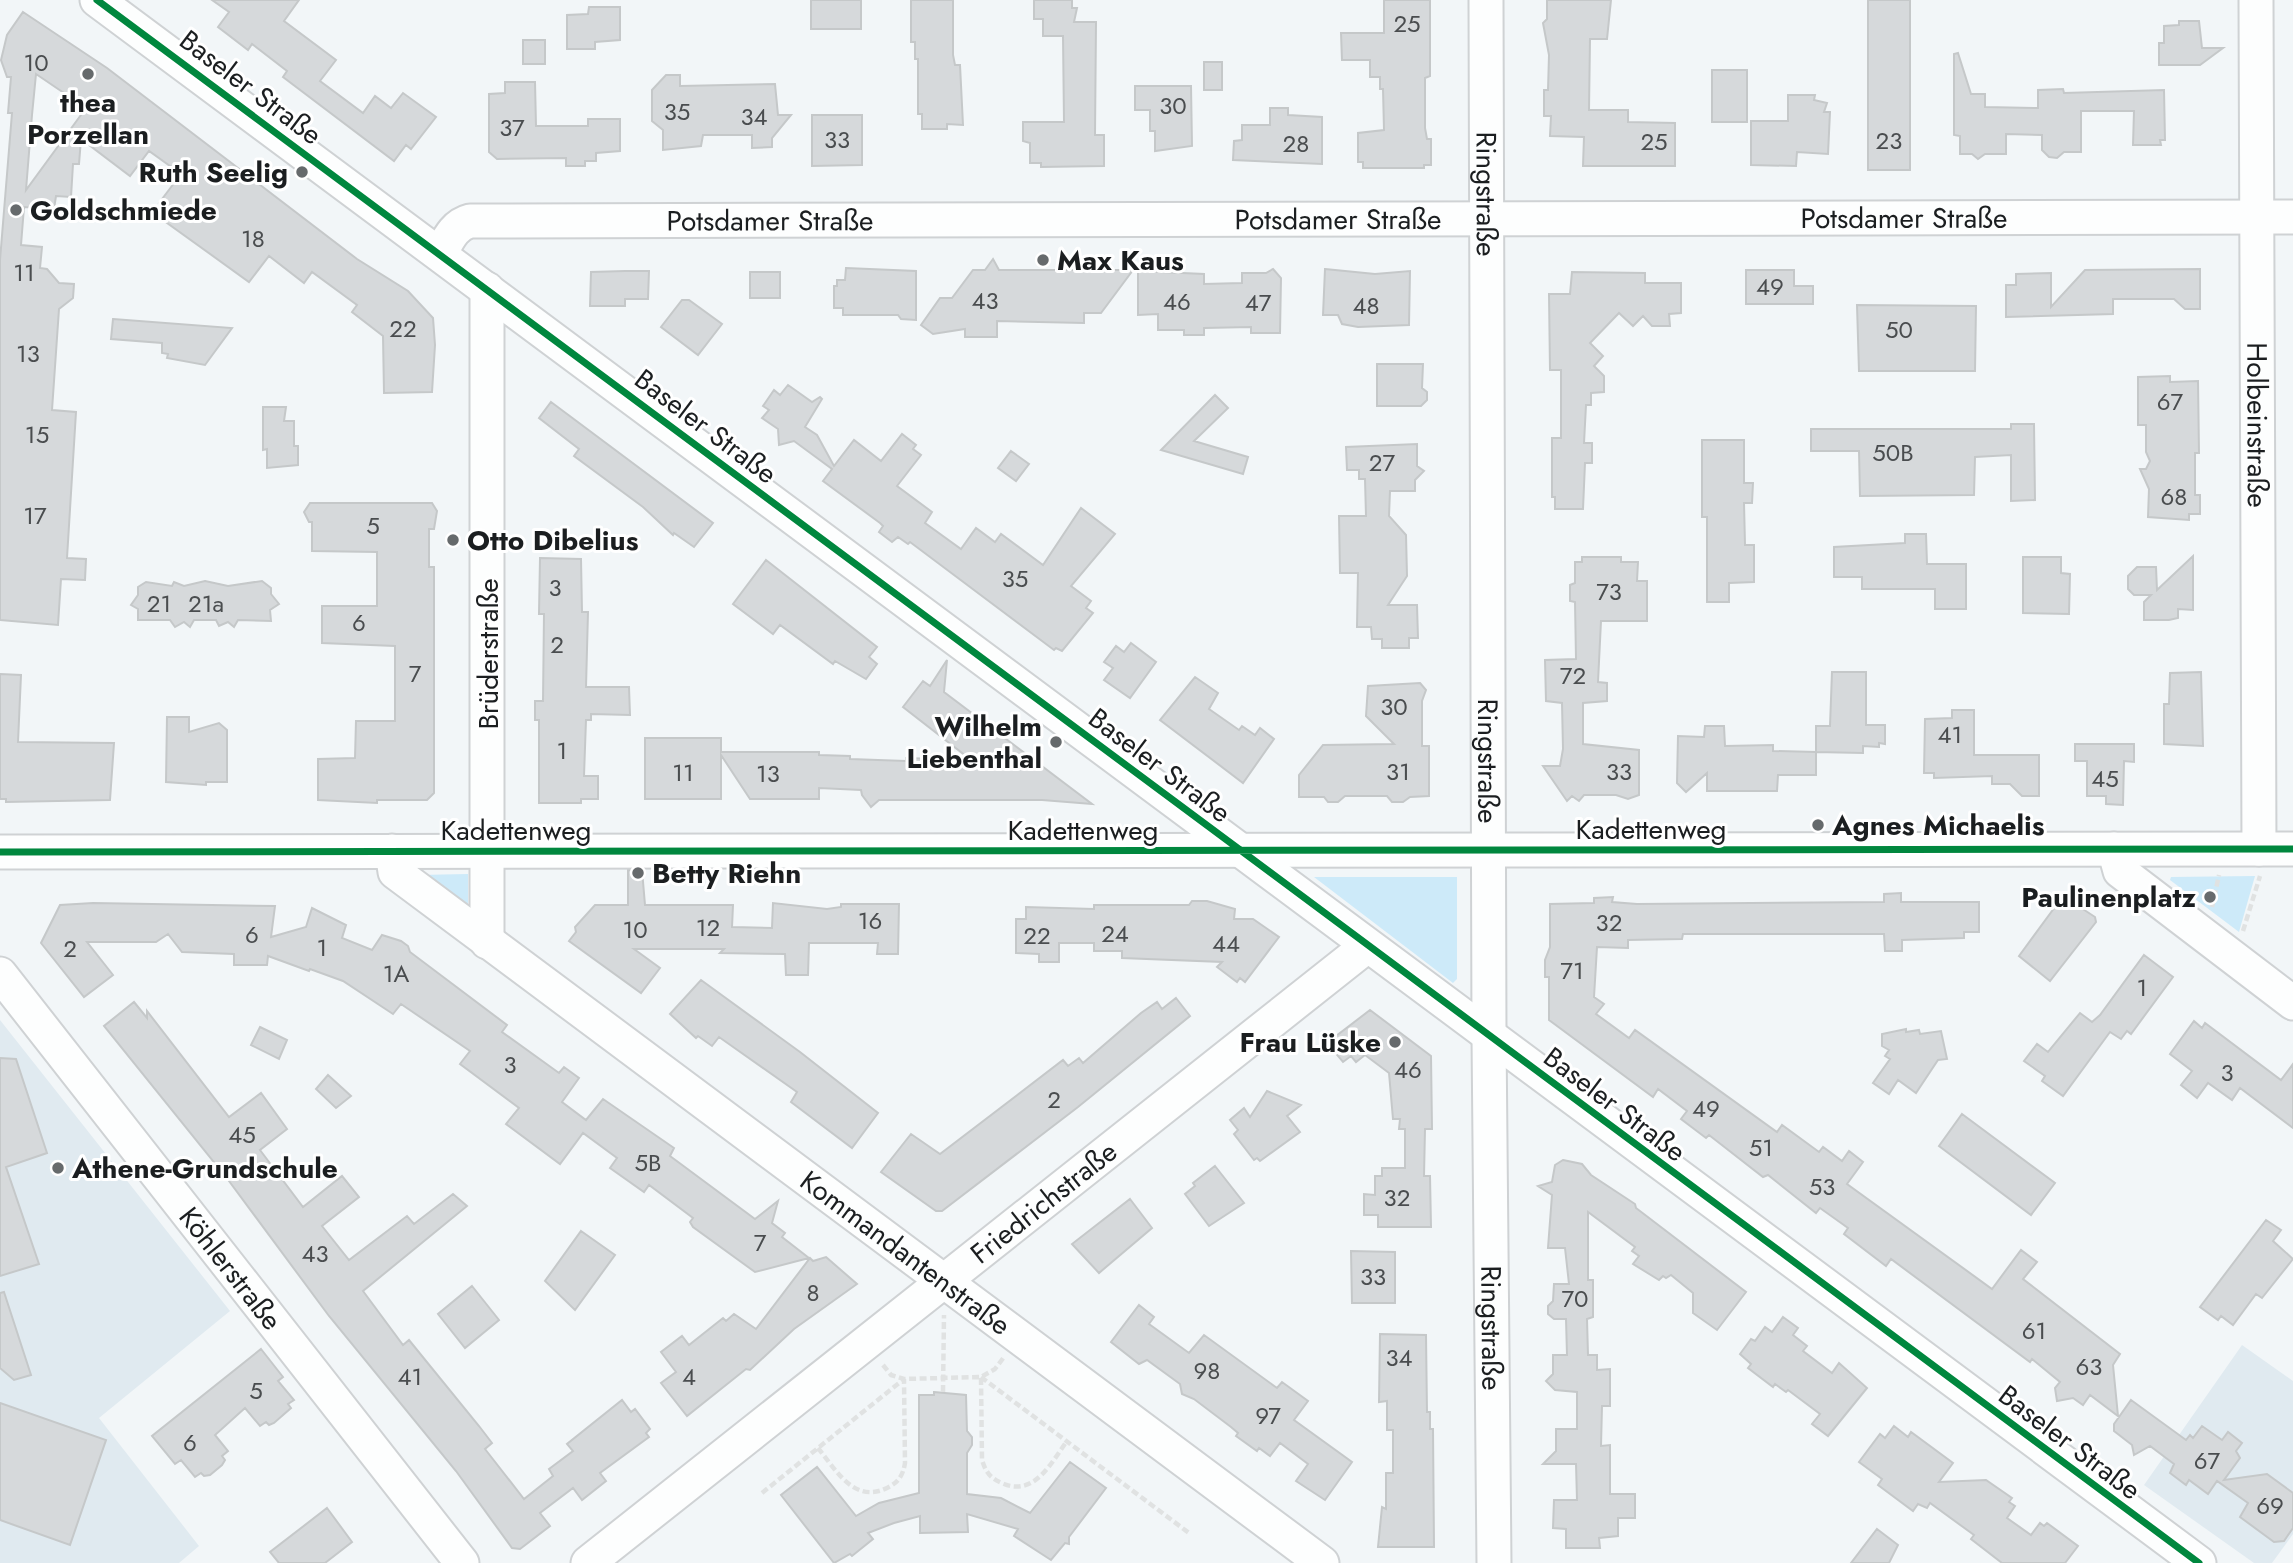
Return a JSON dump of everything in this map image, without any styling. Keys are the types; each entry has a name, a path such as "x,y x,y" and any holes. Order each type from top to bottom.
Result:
{"street":[{"name":"Baseler Straße","path":"97,0 2199,1563"},
{"name":"Ringstraße","path":"1486,0 1489,1037 1494,1563"},
{"name":"Holbeinstraße","path":"2256,0 2260,860"},
{"name":"Potsdamer Straße","path":"440,254 460,223 470,221 2293,217"},
{"name":"Brüderstraße","path":"487,289 488,851"},
{"name":"Kadettenweg","path":"0,852 2114,849 2260,860 2293,849"},
{"path":"2114,849 2120,871 2293,1003"},
{"name":"Kommandantenstraße","path":"392,851 395,872 944,1295 1321,1563"},
{"path":"487,943 488,851"},
{"name":"Friedrichstraße","path":"588,1563 944,1295 1367,946"},
{"name":"Köhlerstraße","path":"0,974 462,1563"}],"path":[{"path":"2241,938 2260,860"},
{"path":"2210,915 2220,870"},
{"path":"943,1392 944,1295"},
{"path":"878,1360 891,1375 904,1379 981,1377 996,1369 1007,1354"},
{"path":"981,1377 1189,1533"},
{"path":"981,1377 982,1460 985,1471 993,1479 1016,1488 1038,1479 1067,1441"},
{"path":"762,1493 904,1379"},
{"path":"818,1448 854,1489 869,1492 895,1484 903,1476 905,1463 904,1379"}],"shaded area":[{"path":"468,874 468,915 418,875"},
{"path":"2255,876 2239,932 2170,880 2171,877"},
{"path":"1314,877 1457,877 1457,979 1453,983"},
{"name":"Athene-Grundschule","path":"0,1020 230,1311 99,1418 199,1546 179,1563 0,1563"},
{"path":"2242,1345 2293,1381 2293,1534 2272,1563 2254,1563 2144,1485"}],"building":[{"path":"212,0 299,0 284,21 336,60 320,81 363,113 375,96 391,108 403,93 436,117 411,149 406,145 394,161 283,77 287,71 252,44 248,50 218,27 229,12"},
{"path":"811,0 861,0 861,29 811,29"},
{"path":"911,0 953,0 953,55 955,65 960,65 963,125 947,124 947,129 922,129 922,114 918,114 918,59 915,59 915,42 911,42"},
{"path":"1034,0 1072,0 1072,8 1077,8 1074,22 1096,22 1095,135 1104,135 1104,166 1041,167 1041,163 1030,163 1030,143 1023,141 1023,122 1064,122 1063,36 1043,36 1043,19 1034,19"},
{"path":"1384,0 1430,0 1430,76 1425,78 1425,128 1427,139 1431,139 1431,165 1424,165 1424,168 1363,168 1363,162 1358,162 1358,133 1384,130 1383,89 1380,89 1380,77 1370,77 1370,60 1342,60 1341,33 1384,33"},
{"path":"1547,0 1611,0 1607,39 1590,39 1589,110 1628,110 1628,122 1675,123 1675,166 1583,166 1584,137 1550,136 1551,116 1544,116 1544,90 1548,90 1549,55 1543,23 1547,19"},
{"path":"1868,0 1910,0 1910,170 1868,170"},
{"path":"589,7 620,7 620,40 595,42 595,49 567,49 567,15 588,14"},
{"path":"23,12 107,68 357,259 408,291 433,318 435,345 432,392 384,393 383,336 352,312 357,305 312,272 304,283 269,256 249,282 156,215 163,206 159,203 181,174 149,151 130,176 81,139 79,164 73,164 71,197 56,196 54,209 24,207 21,245 42,247 40,268 47,269 59,283 74,284 73,298 59,309 52,410 76,412 67,558 86,559 85,580 61,579 58,625 0,620 0,260 12,113 8,113 11,77 7,77 1,60 7,35","holes":["36,74 86,108 26,190"]},
{"path":"2179,21 2199,21 2202,48 2223,48 2200,65 2159,65 2159,43 2164,43 2164,26 2179,25"},
{"path":"523,40 545,40 545,64 523,64"},
{"path":"1958,53 1971,94 1985,94 1985,107 2038,108 2038,90 2063,89 2064,93 2164,90 2165,140 2160,140 2161,145 2133,145 2134,111 2081,111 2081,152 2064,152 2057,158 2049,157 2042,150 2042,135 2006,134 2006,154 1985,154 1978,159 1972,154 1960,154 1960,136 1954,135 1954,54"},
{"path":"1204,62 1222,62 1222,90 1204,90"},
{"path":"1712,70 1747,70 1747,122 1712,122"},
{"path":"666,75 680,75 680,86 775,84 778,115 791,115 772,138 772,147 752,148 752,135 703,135 701,146 663,150 663,130 652,121 652,90"},
{"path":"505,82 535,82 536,126 588,126 588,119 620,119 620,151 596,153 596,161 585,161 585,166 566,166 566,158 497,159 489,152 489,94 505,93"},
{"path":"1135,86 1191,86 1192,146 1155,151 1155,131 1150,131 1150,110 1135,110"},
{"path":"1788,95 1815,95 1814,100 1827,103 1824,112 1830,112 1828,154 1797,152 1796,166 1751,165 1751,121 1788,121"},
{"path":"1270,108 1288,108 1288,115 1322,117 1322,164 1233,160 1234,141 1242,140 1242,125 1270,125"},
{"path":"812,115 862,115 862,165 812,166"},
{"path":"993,259 999,270 1133,270 1101,313 1084,313 1084,323 997,321 997,337 965,337 965,329 933,334 921,325 940,298 952,298 973,270 985,270"},
{"path":"846,268 916,271 916,320 901,319 898,315 843,315 843,308 834,308 834,286 837,286 837,280 845,280"},
{"path":"1273,269 1281,278 1280,333 1251,333 1251,327 1204,328 1204,335 1184,335 1184,330 1158,330 1158,314 1138,315 1138,271 1204,274 1204,284 1242,283 1242,273 1266,273"},
{"path":"1325,269 1375,274 1410,271 1409,325 1358,327 1342,324 1338,315 1323,315"},
{"path":"2200,269 2200,309 2185,309 2174,299 2113,299 2113,314 2006,317 2006,285 2016,285 2016,274 2051,273 2051,307 2085,270"},
{"path":"1746,270 1794,270 1794,286 1813,286 1813,304 1746,304"},
{"path":"649,271 648,299 625,299 625,306 590,306 591,272"},
{"path":"750,272 780,272 780,298 750,298"},
{"path":"1572,272 1645,273 1645,283 1681,283 1681,313 1669,314 1670,326 1652,326 1643,316 1633,326 1619,313 1590,343 1603,356 1594,366 1604,376 1604,392 1591,393 1591,405 1586,405 1584,443 1592,443 1592,463 1585,463 1583,509 1555,509 1555,497 1552,497 1552,438 1561,438 1561,370 1550,370 1549,294 1570,294"},
{"path":"682,300 689,300 722,324 698,355 661,327"},
{"path":"1857,305 1976,306 1975,371 1859,371"},
{"path":"113,319 232,328 205,365 167,358 168,354 162,353 162,343 111,339"},
{"path":"1377,364 1423,364 1422,388 1427,392 1427,400 1421,406 1377,406"},
{"path":"2170,376 2170,382 2198,381 2199,453 2195,453 2195,495 2200,495 2200,514 2189,514 2189,520 2148,517 2149,489 2140,469 2146,469 2150,461 2146,452 2146,425 2138,425 2138,377"},
{"path":"788,385 812,402 820,397 822,399 805,427 817,435 834,466 854,440 881,461 902,434 916,445 913,449 921,455 897,486 932,512 925,523 961,549 976,528 995,542 1001,534 1043,565 1081,508 1115,534 1071,586 1091,601 1086,608 1093,613 1062,651 1056,648 1054,650 910,542 908,544 898,537 892,542 879,532 883,526 880,523 823,481 832,469 794,441 779,445 778,429 762,418 769,410 763,406 774,390 780,395"},
{"path":"1215,395 1228,408 1194,441 1248,457 1243,474 1161,450"},
{"path":"551,402 713,523 694,547 674,533 673,535 643,507 574,456 579,449 539,418"},
{"path":"263,407 286,407 284,421 294,421 294,446 298,446 298,465 267,468 267,449 263,450"},
{"path":"2011,424 2034,424 2035,500 2011,501 2011,455 1975,457 1974,495 1860,496 1859,451 1811,451 1811,429 2011,429"},
{"path":"1702,440 1744,440 1744,483 1753,483 1752,503 1744,503 1745,545 1754,545 1754,582 1729,583 1729,602 1707,602 1707,517 1702,517"},
{"path":"1417,444 1417,466 1424,471 1415,480 1415,491 1390,491 1389,516 1406,535 1407,576 1388,605 1417,605 1418,638 1409,638 1409,648 1382,648 1382,639 1372,639 1371,627 1357,627 1358,573 1340,573 1339,516 1366,516 1365,479 1359,479 1359,470 1347,470 1346,447"},
{"path":"1011,451 1029,464 1016,481 998,468"},
{"path":"310,503 432,503 437,511 434,529 429,529 429,567 434,567 434,793 427,800 377,800 377,803 318,800 318,759 355,758 356,721 395,721 395,646 322,643 322,606 377,606 377,552 312,551 312,522 309,522 304,512"},
{"path":"1905,534 1926,534 1927,564 1966,564 1966,609 1935,609 1935,589 1862,589 1862,577 1834,577 1834,547 1905,543"},
{"path":"2193,556 2193,610 2178,609 2178,618 2169,620 2144,620 2144,602 2151,595 2134,595 2128,589 2128,576 2137,567 2156,567 2157,590"},
{"path":"1582,557 1621,557 1621,562 1638,562 1637,581 1647,581 1647,621 1601,621 1598,682 1607,683 1607,701 1583,703 1583,744 1639,750 1639,795 1628,799 1616,795 1584,795 1579,801 1572,796 1567,801 1543,766 1560,766 1563,749 1562,703 1546,701 1545,660 1576,659 1575,602 1570,601 1570,585 1575,583 1575,562 1582,562"},
{"path":"2023,557 2061,557 2061,573 2070,574 2069,614 2023,613"},
{"path":"540,558 581,559 582,612 588,612 586,687 629,687 630,715 591,714 591,720 586,720 584,776 598,776 598,799 581,799 581,803 539,803 539,720 535,720 535,701 543,701 544,614 539,614"},
{"path":"766,560 877,647 869,657 877,664 866,679 835,661 833,664 780,625 773,634 733,604"},
{"path":"205,581 228,586 262,581 271,588 271,594 279,604 270,610 271,621 238,620 234,627 228,622 219,626 216,620 194,620 190,627 184,622 175,627 170,620 138,620 138,609 131,605 138,595 138,587 146,582 172,586 174,582 184,586"},
{"path":"1131,643 1156,662 1130,698 1104,680 1113,668 1104,662 1116,646 1124,652"},
{"path":"947,660 944,692 1092,804 1042,800 879,800 871,807 861,790 819,788 819,799 750,799 721,755 721,799 645,799 645,738 721,738 721,752 819,752 819,755 850,756 850,759 971,760 903,707 923,681 930,686"},
{"path":"1832,672 1866,672 1866,725 1885,725 1885,744 1879,743 1879,747 1863,746 1863,753 1816,752 1816,726 1830,726"},
{"path":"2201,672 2203,746 2164,744 2164,704 2169,704 2170,673"},
{"path":"0,674 21,675 18,742 114,743 110,800 6,802 6,799 0,799"},
{"path":"1195,677 1218,693 1209,709 1239,730 1242,726 1255,735 1260,728 1274,739 1243,783 1160,720"},
{"path":"1420,683 1426,690 1422,701 1422,746 1429,746 1429,796 1410,797 1403,802 1392,802 1387,796 1345,796 1338,802 1328,802 1324,797 1299,797 1299,775 1323,745 1394,744 1366,716 1368,686"},
{"path":"1952,710 1974,710 1974,755 2039,755 2039,796 2022,796 2010,784 1992,784 1992,776 1934,778 1934,773 1924,773 1925,719 1952,718"},
{"path":"167,717 189,717 189,732 219,723 227,730 227,782 206,782 206,785 166,782"},
{"path":"1705,726 1724,726 1725,746 1773,745 1773,751 1816,752 1816,775 1778,775 1777,791 1707,791 1707,773 1686,792 1677,783 1678,736 1704,737"},
{"path":"2075,744 2134,744 2134,762 2124,761 2123,805 2106,804 2106,796 2087,796 2087,761 2075,761"},
{"path":"628,870 642,870 645,905 733,905 732,927 772,928 773,903 827,909 841,907 841,904 899,904 898,954 877,954 878,943 809,943 808,975 786,975 785,954 720,953 724,949 634,949 660,968 641,993 569,941 576,932 575,927 595,905 628,905"},
{"path":"1901,893 1901,902 1979,902 1979,932 1964,932 1964,938 1902,940 1902,951 1885,951 1884,934 1683,934 1682,939 1628,940 1628,948 1597,947 1594,997 1604,1004 1596,1014 1629,1038 1635,1030 1777,1132 1782,1125 1819,1152 1823,1147 1842,1161 1849,1151 1863,1162 1847,1184 1992,1289 2021,1250 2037,1262 2023,1279 2120,1354 2113,1365 2118,1416 2090,1395 2083,1405 2073,1398 2057,1401 2055,1388 2060,1382 2032,1359 2030,1362 1891,1259 1886,1266 1844,1234 1848,1228 1820,1208 1816,1213 1768,1175 1763,1177 1709,1135 1706,1138 1681,1119 1687,1111 1658,1089 1653,1097 1549,1020 1549,977 1545,977 1545,960 1550,947 1550,904 1594,903 1594,898 1613,897 1612,902 1637,904 1884,902 1884,894"},
{"path":"2063,896 2095,917 2096,922 2050,981 2019,956"},
{"path":"1192,901 1207,901 1235,909 1234,919 1253,919 1279,937 1245,982 1240,978 1237,982 1217,967 1222,962 1122,958 1122,951 1094,951 1094,943 1059,943 1059,962 1039,962 1039,954 1016,953 1016,919 1026,919 1026,907 1094,909 1094,905 1189,905"},
{"path":"93,903 275,906 271,937 306,927 312,908 346,925 342,938 372,950 382,935 401,941 408,946 410,952 507,1025 502,1032 559,1073 564,1067 579,1078 562,1102 586,1120 603,1099 674,1148 670,1156 755,1219 778,1201 772,1223 785,1233 782,1237 809,1258 755,1272 693,1227 690,1222 693,1218 649,1185 644,1192 610,1168 617,1158 583,1133 560,1164 506,1124 519,1108 460,1064 470,1051 401,1004 393,1014 343,981 310,969 309,971 268,956 267,965 234,965 234,954 182,952 168,934 156,942 87,942 113,975 84,997 41,943 60,905"},
{"path":"2144,955 2173,977 2131,1034 2127,1031 2121,1039 2110,1032 2063,1096 2042,1081 2045,1076 2024,1061 2037,1044 2048,1052 2080,1013 2092,1022 2100,1015"},
{"path":"701,980 878,1113 852,1148 791,1102 797,1092 719,1037 712,1046 698,1036 696,1038 670,1014"},
{"path":"1176,998 1190,1016 1078,1107 942,1211 936,1211 881,1172 911,1134 940,1154 1063,1060 1068,1066 1079,1058 1083,1063 1141,1013 1157,1002 1162,1009"},
{"path":"134,1002 147,1018 147,1011 229,1117 261,1093 287,1129 260,1150 303,1207 342,1176 359,1197 322,1226 349,1260 407,1216 414,1224 453,1194 467,1206 363,1291 403,1345 409,1340 479,1426 492,1443 485,1449 524,1499 553,1476 549,1469 573,1451 567,1444 622,1400 631,1412 635,1409 650,1429 646,1433 649,1437 600,1473 606,1481 582,1500 573,1488 540,1513 550,1526 520,1549 512,1548 456,1471 329,1316 226,1177 104,1026"},
{"path":"1370,1010 1431,1056 1432,1129 1425,1129 1424,1176 1430,1176 1431,1227 1378,1227 1378,1215 1364,1215 1364,1194 1375,1195 1375,1176 1382,1176 1382,1168 1405,1168 1405,1129 1399,1129 1400,1119 1393,1119 1389,1073 1365,1055 1356,1062 1351,1056 1343,1062 1327,1043"},
{"path":"2194,1021 2202,1028 2205,1023 2281,1080 2293,1064 2293,1128 2240,1088 2232,1100 2208,1083 2197,1098 2181,1085 2192,1071 2170,1054"},
{"path":"260,1027 287,1040 279,1059 251,1045"},
{"path":"1906,1029 1906,1032 1919,1030 1920,1034 1941,1031 1947,1059 1938,1060 1916,1093 1898,1080 1889,1094 1873,1083 1890,1059 1885,1056 1889,1050 1882,1046 1882,1034"},
{"path":"0,1058 16,1059 47,1153 6,1167 39,1264 0,1276"},
{"path":"328,1075 351,1096 336,1108 316,1089"},
{"path":"1267,1091 1301,1105 1287,1116 1300,1132 1260,1161 1257,1158 1254,1160 1234,1134 1238,1130 1230,1120 1244,1108 1250,1117"},
{"path":"1962,1114 2055,1183 2031,1215 1939,1146"},
{"path":"1563,1160 1582,1164 1591,1175 1635,1204 1636,1208 1746,1292 1717,1330 1693,1313 1693,1293 1671,1275 1666,1278 1663,1276 1659,1280 1633,1264 1639,1256 1632,1251 1635,1247 1588,1212 1588,1280 1593,1280 1593,1317 1587,1319 1588,1355 1597,1355 1597,1370 1610,1369 1610,1406 1602,1406 1601,1446 1610,1445 1610,1494 1635,1494 1635,1518 1618,1518 1618,1536 1599,1538 1600,1548 1566,1548 1566,1529 1553,1528 1554,1500 1577,1500 1576,1464 1543,1464 1556,1451 1556,1429 1577,1429 1577,1392 1555,1390 1546,1381 1553,1374 1553,1355 1567,1355 1566,1319 1554,1319 1548,1314 1548,1306 1553,1301 1554,1284 1569,1284 1565,1248 1548,1248 1552,1195 1538,1186 1552,1182 1555,1165"},
{"path":"1215,1166 1244,1203 1209,1226 1185,1194 1195,1186 1193,1183"},
{"path":"1130,1199 1152,1228 1099,1273 1072,1244"},
{"path":"2266,1220 2281,1230 2273,1241 2293,1259 2262,1298 2256,1294 2233,1325 2221,1316 2218,1320 2200,1307"},
{"path":"581,1231 615,1255 575,1310 545,1281"},
{"path":"1351,1251 1395,1252 1395,1303 1352,1303"},
{"path":"826,1257 857,1284 794,1329 750,1370 746,1369 687,1416 661,1383 676,1372 661,1352 682,1336 689,1345 723,1318 726,1321 734,1314 756,1329 810,1258 813,1261"},
{"path":"472,1286 499,1320 465,1348 438,1314"},
{"path":"4,1292 31,1375 14,1380 0,1368 0,1293"},
{"path":"1139,1305 1154,1317 1149,1324 1189,1353 1204,1335 1277,1388 1282,1382 1308,1401 1294,1420 1352,1462 1325,1500 1296,1481 1308,1464 1280,1443 1270,1456 1259,1448 1257,1451 1236,1436 1238,1433 1231,1427 1194,1399 1182,1394 1180,1384 1147,1360 1139,1364 1111,1342"},
{"path":"1783,1317 1798,1328 1793,1335 1807,1346 1803,1351 1832,1373 1839,1363 1867,1388 1828,1436 1812,1424 1820,1414 1788,1390 1786,1392 1775,1384 1773,1387 1748,1368 1751,1364 1740,1354 1751,1339 1755,1341 1765,1327 1772,1332"},
{"path":"1380,1334 1426,1335 1427,1412 1430,1412 1430,1429 1433,1429 1434,1547 1378,1547 1382,1507 1386,1509 1386,1473 1393,1473 1393,1430 1387,1430 1387,1401 1379,1402"},
{"path":"261,1349 283,1377 278,1381 294,1400 288,1404 291,1408 274,1423 269,1425 266,1422 260,1426 245,1408 215,1435 228,1451 222,1456 225,1460 222,1465 210,1475 204,1476 201,1473 195,1477 181,1460 175,1464 152,1436"},
{"path":"934,1392 966,1395 967,1431 972,1437 972,1445 967,1453 967,1494 1001,1498 1030,1513 1070,1462 1106,1488 1069,1537 1069,1544 1065,1543 1051,1560 1014,1536 1018,1529 967,1514 968,1532 920,1533 920,1516 868,1533 873,1539 852,1556 850,1554 834,1563 781,1495 817,1467 856,1516 879,1503 919,1493 919,1395 934,1395"},
{"path":"2131,1400 2186,1440 2190,1435 2193,1438 2202,1426 2222,1440 2228,1432 2242,1443 2236,1451 2240,1458 2224,1480 2267,1474 2293,1493 2293,1528 2284,1541 2274,1542 2240,1517 2248,1503 2217,1481 2208,1494 2189,1480 2186,1485 2170,1473 2174,1464 2150,1446 2134,1455 2132,1445 2114,1431 2114,1424"},
{"path":"0,1403 106,1440 70,1545 0,1520"},
{"path":"1894,1426 1908,1437 1911,1432 1953,1463 1939,1482 1986,1480 2012,1498 2009,1502 2015,1506 2007,1518 2031,1535 2040,1523 2044,1526 2047,1523 2078,1546 2065,1563 2002,1563 1971,1539 1974,1535 1930,1503 1927,1508 1918,1504 1913,1511 1878,1485 1882,1479 1859,1462 1880,1434 1885,1438"},
{"path":"327,1508 352,1542 325,1563 279,1563 270,1552"},
{"path":"1877,1529 1898,1545 1889,1563 1851,1563"}],"cycle path":[{"path":"97,0 2199,1563"},
{"path":"0,852 2293,849"}],"place":[{"name":"thea Porzellan","path":"88,74"},
{"name":"Ruth Seelig","path":"302,172"},
{"name":"Goldschmiede","path":"16,210"},
{"name":"Max Kaus","path":"1043,260"},
{"name":"Otto Dibelius","path":"453,540"},
{"name":"Wilhelm Liebenthal","path":"1056,742"},
{"name":"Agnes Michaelis","path":"1818,825"},
{"name":"Betty Riehn","path":"638,873"},
{"name":"Paulinenplatz","path":"2210,897"},
{"name":"Frau Lüske","path":"1395,1042"},
{"name":"Athene-Grundschule","path":"58,1168"}]}
